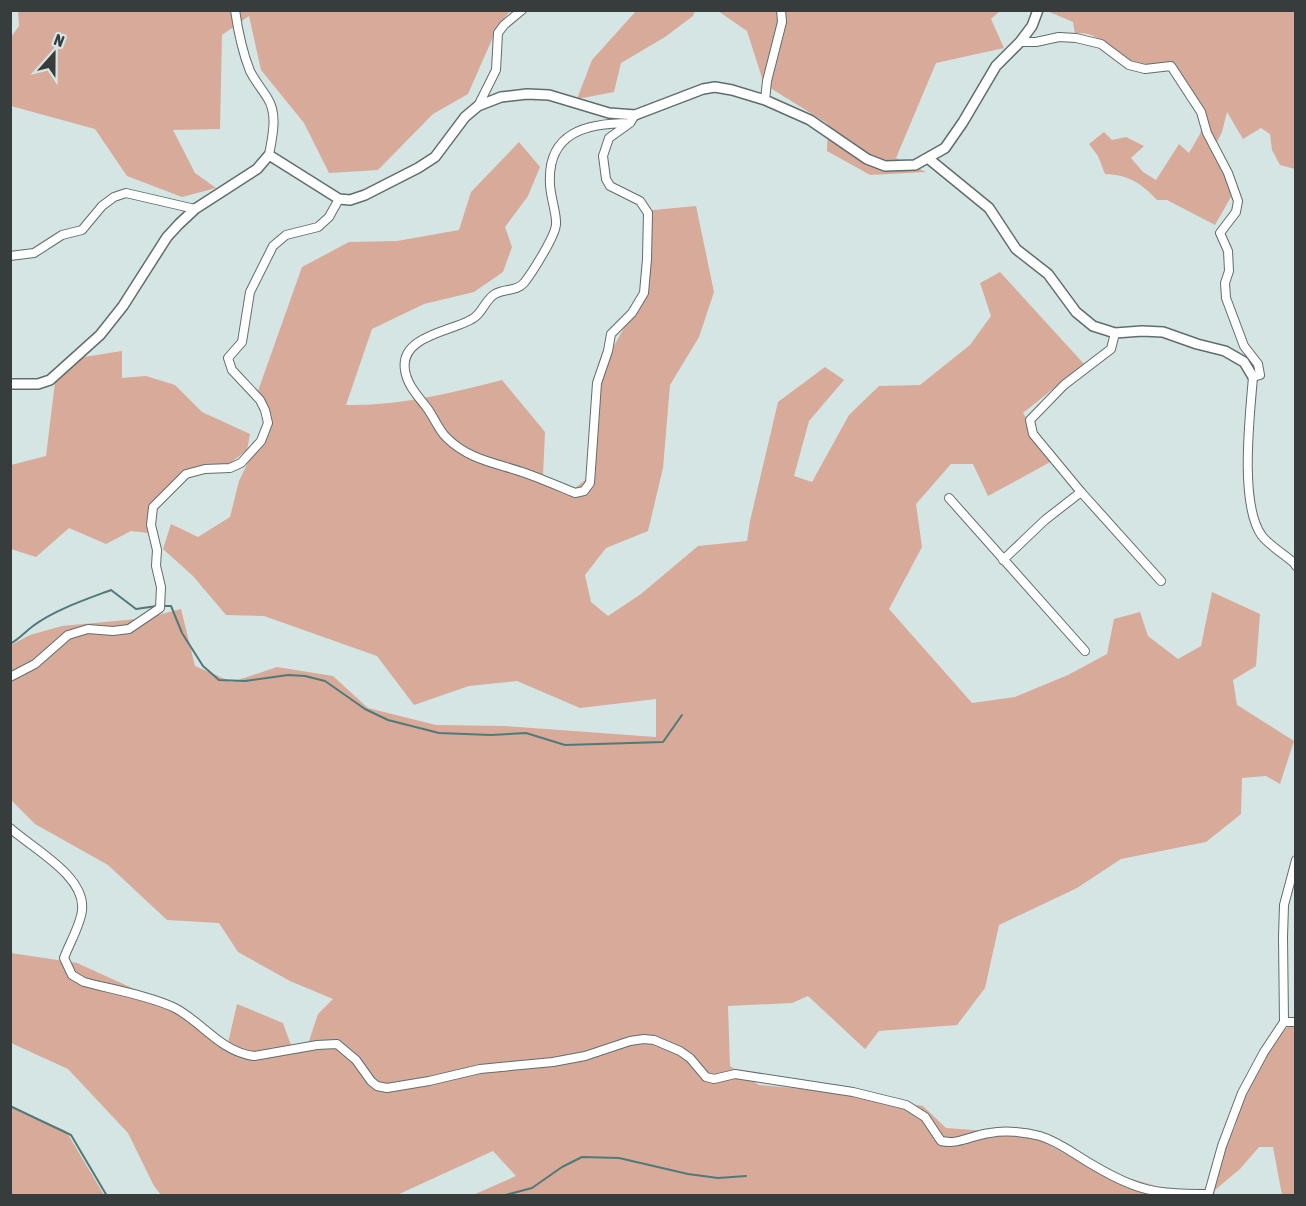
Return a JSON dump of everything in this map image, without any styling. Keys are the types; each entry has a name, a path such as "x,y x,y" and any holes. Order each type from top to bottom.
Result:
{"street":[{"path":"10,384 38,384 50,380 100,336 123,306 167,237 195,209 257,169 269,155 273,114 270,101 250,70 239,38 236,10"},
{"path":"478,106 496,70 498,33 522,10"},
{"path":"765,100 767,81 782,22 781,10"},
{"path":"633,119 609,138 603,156 606,179 610,186 640,201 648,213 644,293 632,313 611,334 597,383 590,483 584,491 575,493 523,472 474,457 446,438 431,413 408,383 404,367 405,358 411,347 476,317 491,296 499,292 514,290 523,284 553,236 556,223 552,208 549,167 556,148 569,136 587,127 633,119 703,89 715,87 765,100 810,120 867,159 885,165 915,165 945,148 996,66 1032,26 1038,10"},
{"path":"1020,42 1036,42 1059,37 1076,38 1101,44 1129,65 1145,69 1171,66 1201,112 1207,133 1228,173 1238,201 1236,212 1220,233 1228,251 1226,298 1244,346 1258,364 1260,375 1253,377"},
{"path":"269,155 339,199 350,200 365,195 435,157 465,117 478,106 501,97 527,94 549,95 633,119"},
{"path":"928,159 988,208 1016,249 1048,274 1081,318 1099,329 1115,333 1162,332 1225,351 1244,362 1253,377 1247,463 1258,530 1296,566"},
{"path":"10,256 34,253 62,235 82,230 102,206 126,192 195,209"},
{"path":"10,677 35,664 68,635 88,629 113,631 129,629 160,605 161,587 156,566 157,549 151,525 153,507 186,474 235,465 250,454 261,441 268,423 266,410 260,400 232,370 228,358 242,342 250,292 273,246 286,235 318,226 329,217 339,199"},
{"path":"1115,333 1111,349 1064,385 1030,420 1033,434 1081,492 1161,581"},
{"path":"1004,560 1045,520 1081,492"},
{"path":"949,498 1086,651"},
{"path":"10,828 25,842 37,847 74,881 78,889 82,910 64,958 72,975 84,982 176,1008 221,1043 245,1055 254,1056 330,1043 337,1044 356,1060 370,1081 377,1086 387,1088 480,1069 554,1062 585,1056 630,1041 654,1040 690,1058 706,1077 714,1079 735,1074 882,1098 918,1111 932,1125 941,1141 952,1143 988,1133 1007,1131 1040,1136 1067,1148 1090,1164 1114,1176 1150,1189 1160,1192 1208,1195 1222,1146 1242,1093 1264,1052 1284,1022 1284,905 1296,860"},
{"path":"1284,1022 1296,1023"}],"shaded area":[{"path":"18,11 510,11 497,28 468,94 433,114 378,170 329,173 304,123 261,70 249,16 222,35 220,129 173,130 195,173 216,188 182,197 127,176 95,129 11,106 11,37 19,26"},
{"path":"636,11 695,11 693,16 665,37 621,63 614,92 577,99 592,60"},
{"path":"718,11 1000,11 991,19 1004,48 936,63 896,158 926,172 870,175 827,151 828,124 764,84 747,31"},
{"path":"1047,11 1295,11 1295,169 1280,165 1272,150 1270,134 1261,128 1243,139 1227,112 1222,132 1212,152 1224,171 1232,195 1215,225 1167,200 1157,200 1134,181 1121,176 1105,174 1098,156 1089,144 1104,132 1112,140 1126,137 1144,146 1131,158 1143,172 1156,180 1179,144 1189,153 1200,134 1203,122 1177,67 1160,68 1133,64 1099,39 1084,33 1075,34 1073,22"},
{"path":"519,142 540,167 528,196 505,227 512,247 503,272 474,292 424,304 372,329 346,405 405,401 502,380 545,432 543,476 574,489 590,476 600,370 644,293 643,211 696,206 714,292 699,337 670,385 663,468 648,531 606,548 585,575 591,602 608,616 641,594 698,546 747,541 778,402 825,367 844,380 809,421 794,476 812,482 849,415 879,386 920,385 970,345 991,316 980,283 1000,272 1084,364 1023,413 1054,460 988,496 973,464 951,464 916,504 922,547 889,609 972,703 1015,697 1068,675 1107,654 1114,619 1140,612 1148,636 1178,659 1201,646 1212,592 1260,614 1256,666 1233,680 1237,705 1294,741 1280,784 1266,776 1242,778 1241,814 1206,842 1121,859 1077,888 999,925 985,988 957,1025 879,1031 865,1049 808,996 792,1003 728,1006 730,1066 759,1085 840,1092 923,1106 946,1128 1028,1134 1090,1167 1188,1195 473,1195 516,1176 493,1151 397,1195 161,1195 154,1186 128,1133 68,1069 11,1043 11,953 77,963 187,1013 228,1043 237,1004 283,1023 292,1048 308,1044 318,1014 333,999 290,981 238,952 219,923 167,920 108,865 35,824 11,800 11,645 30,635 62,626 147,618 181,609 195,666 232,682 277,667 333,676 368,708 436,725 505,726 656,737 656,699 580,708 517,681 469,686 414,705 377,656 264,616 226,615 193,576 163,549 171,524 198,537 230,517 239,481 264,429 258,391 302,267 349,242 397,241 459,230 471,192"},
{"path":"122,351 122,378 146,376 175,385 202,412 250,434 247,450 224,468 183,470 153,504 148,533 131,531 106,544 69,528 36,557 11,549 11,465 46,456 56,374 84,357"},
{"path":"1295,1025 1295,1195 1282,1195 1273,1147 1259,1147 1240,1169 1215,1190 1214,1195 1205,1196 1214,1160 1235,1127 1243,1081 1275,1044 1282,1032 1289,1026"},
{"path":"11,1107 66,1131 104,1195 11,1195"}],"waterway":[{"path":"10,644 51,615 111,590 136,609 157,606"},
{"path":"163,606 171,606 182,633 203,666 219,680 245,681 288,675 305,676 325,681 365,709 388,720 439,733 491,735 526,733 565,745 663,742 682,715"},
{"path":"10,1106 71,1135 107,1196"},
{"path":"502,1196 532,1188 562,1167 582,1157 619,1158 688,1174 718,1178 746,1176"}]}
